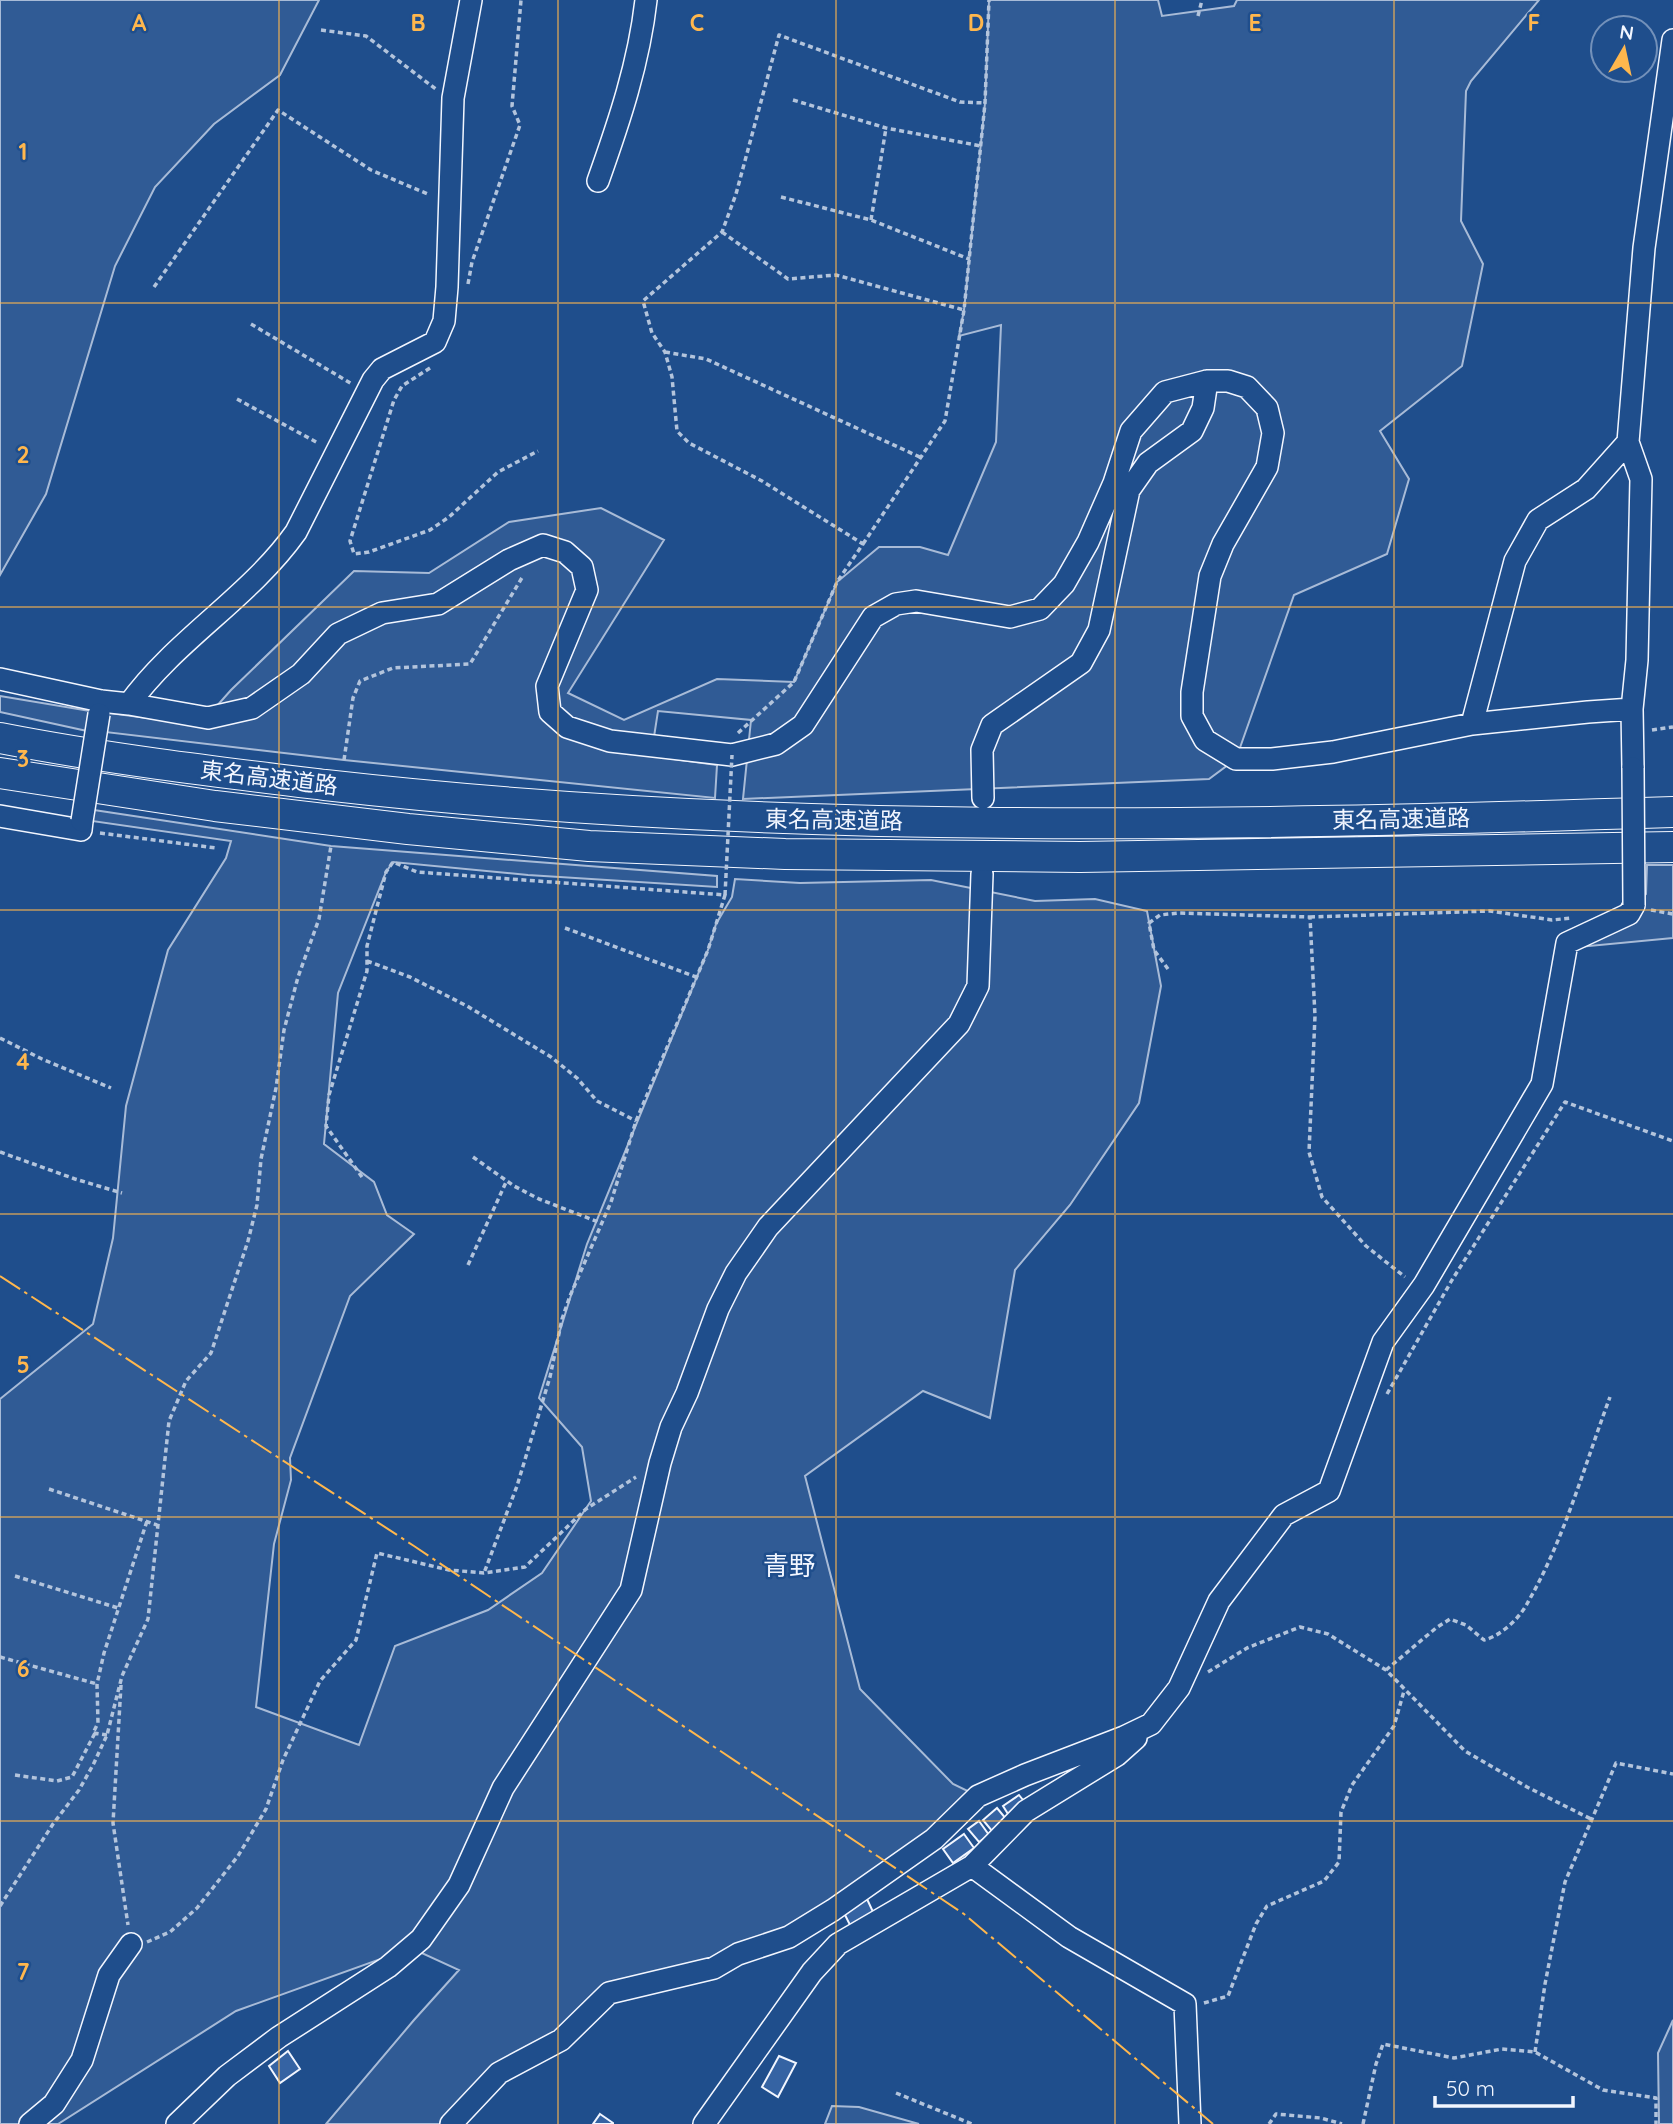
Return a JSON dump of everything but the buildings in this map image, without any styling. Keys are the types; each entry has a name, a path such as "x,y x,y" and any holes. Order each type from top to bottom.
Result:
{"highway":[{"name":"東名高速道路","path":"0,738 219,773 410,794 588,809 789,820 1080,824 1673,812"},
{"name":"東名高速道路","path":"0,773 215,806 408,829 589,846 785,854 1080,857 1673,847"}],"street":[{"path":"129,704 148,678 252,583 284,549 296,532 382,369 435,342 444,321 447,287 453,98 471,0"},
{"path":"598,181 642,37 646,0"},
{"path":"704,2124 812,1972 838,1944 972,1866 1026,1811 1117,1755 1151,1724 1179,1688 1219,1601 1284,1515 1329,1491 1383,1342 1420,1290 1542,1084 1567,943 1629,914 1634,905 1632,709 1637,660 1641,479 1628,442 1644,248 1673,40"},
{"path":"0,678 100,708 129,704 208,719 252,708 301,674 338,634 382,613 438,604 509,560 543,545 565,552 582,567 587,590 547,686 550,712 567,727 610,741 732,755 776,744 803,725 873,617 896,604 916,601 1010,617 1040,609 1064,583 1088,542 1114,483 1131,431 1165,392 1207,381 1228,382 1247,387 1267,408 1273,433 1267,467 1223,544 1210,576 1192,692 1192,716 1205,740 1236,759 1272,759 1334,752 1472,724 1632,709"},
{"path":"983,798 982,750 992,724 1081,663 1099,630 1129,490 1148,463 1192,431 1203,408 1207,381"},
{"path":"1472,724 1515,561 1538,520 1586,489 1628,442"},
{"path":"0,816 81,825 100,708"},
{"path":"177,2124 227,2076 279,2037 388,1968 421,1939 458,1885 503,1788 631,1590 660,1463 671,1427 687,1393 718,1309 736,1273 768,1227 959,1024 978,986 982,874"},
{"path":"451,2124 499,2073 561,2040 609,1993 714,1968 738,1954 789,1937 934,1839 978,1796 1151,1724"},
{"path":"972,1866 1069,1937 1185,2004 1189,2124"},
{"path":"30,2124 54,2104 82,2060 109,1975 131,1944"}],"path":[{"path":"468,286 472,262 520,125 512,106 521,0"},
{"path":"484,1573 517,1486 550,1377 562,1319 611,1202 636,1121 708,950 725,895 732,755 738,732 794,682 837,582 945,421 964,310 985,103 989,0"},
{"path":"1198,16 1202,0"},
{"path":"321,30 366,36 443,94 453,98"},
{"path":"863,544 762,481 689,443 677,431 672,377 665,352 652,333 643,300 722,232 736,194 779,35 960,102 985,103"},
{"path":"793,100 886,128 981,146"},
{"path":"155,287 278,110 371,170 449,202"},
{"path":"871,220 886,128"},
{"path":"781,197 871,220 969,260"},
{"path":"722,232 788,279 836,275 964,310"},
{"path":"251,324 367,393"},
{"path":"665,352 706,359 922,458"},
{"path":"438,363 402,386 394,400 350,541 354,554 430,530 449,517 498,472 538,451"},
{"path":"237,399 336,453"},
{"path":"344,760 353,698 360,681 393,668 470,664 543,545"},
{"path":"81,825 216,848"},
{"path":"0,1906 53,1824 79,1790 107,1735 122,1676 148,1619 169,1421 186,1381 211,1353 248,1241 257,1205 261,1158 276,1088 284,1030 298,977 319,919 331,846"},
{"path":"362,1177 326,1126 328,1095 366,971 367,946 386,872 393,862 417,872 725,895"},
{"path":"1168,969 1154,950 1149,923 1160,915 1178,913 1310,917 1490,911 1552,920 1576,918"},
{"path":"1310,917 1315,1016 1309,1152 1322,1197 1366,1246 1420,1290"},
{"path":"565,928 696,977"},
{"path":"367,961 410,977 467,1006 551,1057 577,1077 597,1101 636,1121"},
{"path":"0,1038 111,1088"},
{"path":"1386,1395 1452,1280 1565,1102 1673,1141"},
{"path":"0,1152 122,1193"},
{"path":"473,1157 540,1199 601,1223"},
{"path":"468,1265 507,1180"},
{"path":"1386,1670 1450,1619 1466,1625 1485,1640 1497,1637 1527,1605 1558,1537 1611,1397"},
{"path":"122,1676 113,1823 131,1944 149,1942 170,1932 197,1908 238,1856 266,1809 283,1760 320,1681 356,1640 377,1553 449,1570 484,1573 525,1567 586,1509 660,1463"},
{"path":"49,1489 158,1525"},
{"path":"15,1775 57,1781 72,1777 98,1723 96,1684 146,1521"},
{"path":"15,1576 118,1608"},
{"path":"1179,1688 1247,1648 1300,1628 1328,1634 1386,1670 1465,1751 1527,1787 1591,1819"},
{"path":"0,1657 96,1684"},
{"path":"1185,2004 1198,2004 1228,1996 1256,1924 1267,1906 1324,1881 1339,1862 1341,1812 1352,1785 1394,1726 1404,1691"},
{"path":"93,1733 107,1735"},
{"path":"1535,2052 1565,1882 1616,1763 1673,1774"},
{"path":"1363,2124 1383,2044 1454,2058 1502,2049 1535,2052 1603,2090 1656,2098 1656,2124"},
{"path":"897,2093 972,2124"},
{"path":"1269,2124 1276,2114 1321,2118 1342,2124"}],"shaded area":[{"path":"0,0 319,0 280,75 214,124 155,187 115,266 46,494 0,575"},
{"path":"989,0 1158,0 1162,16 1234,6 1237,0 1539,0 1471,81 1466,91 1461,221 1483,264 1462,366 1380,431 1409,479 1387,554 1294,595 1236,759 1209,779 743,799 751,720 658,711 651,756 717,765 715,798 344,760 105,732 109,713 200,725 231,690 354,571 429,573 509,522 601,508 664,540 568,693 624,720 717,679 794,682 837,582 879,547 920,547 948,555 996,442 1001,325 959,336 985,103"},
{"path":"0,696 90,711 87,731 0,712"},
{"path":"94,810 331,846 717,876 717,887 528,875 393,862 386,872 338,993 324,1144 374,1182 387,1215 414,1234 350,1296 290,1458 291,1480 274,1544 256,1707 359,1745 395,1646 488,1610 542,1573 591,1501 582,1447 539,1398 587,1244 708,950 716,924 732,897 735,879 800,883 931,880 1035,901 1095,899 1147,911 1161,986 1139,1103 1070,1205 1015,1270 990,1418 923,1391 805,1476 860,1689 953,1784 978,1796 808,1931 609,1993 448,2124 326,2124 459,1970 411,1948 236,2011 58,2124 0,2124 0,1399 93,1324 113,1238 126,1106 168,950 226,858 231,841 92,821"},
{"path":"1647,865 1673,865 1673,938 1579,947 1646,894"},
{"path":"1673,2020 1673,2124 1659,2124 1658,2053"},
{"path":"832,2106 859,2107 919,2124 825,2124"}],"power":[{"path":"0,1276 414,1546 964,1914 1213,2124"}],"district":[{"name":"青野","path":"789,1566"}]}
